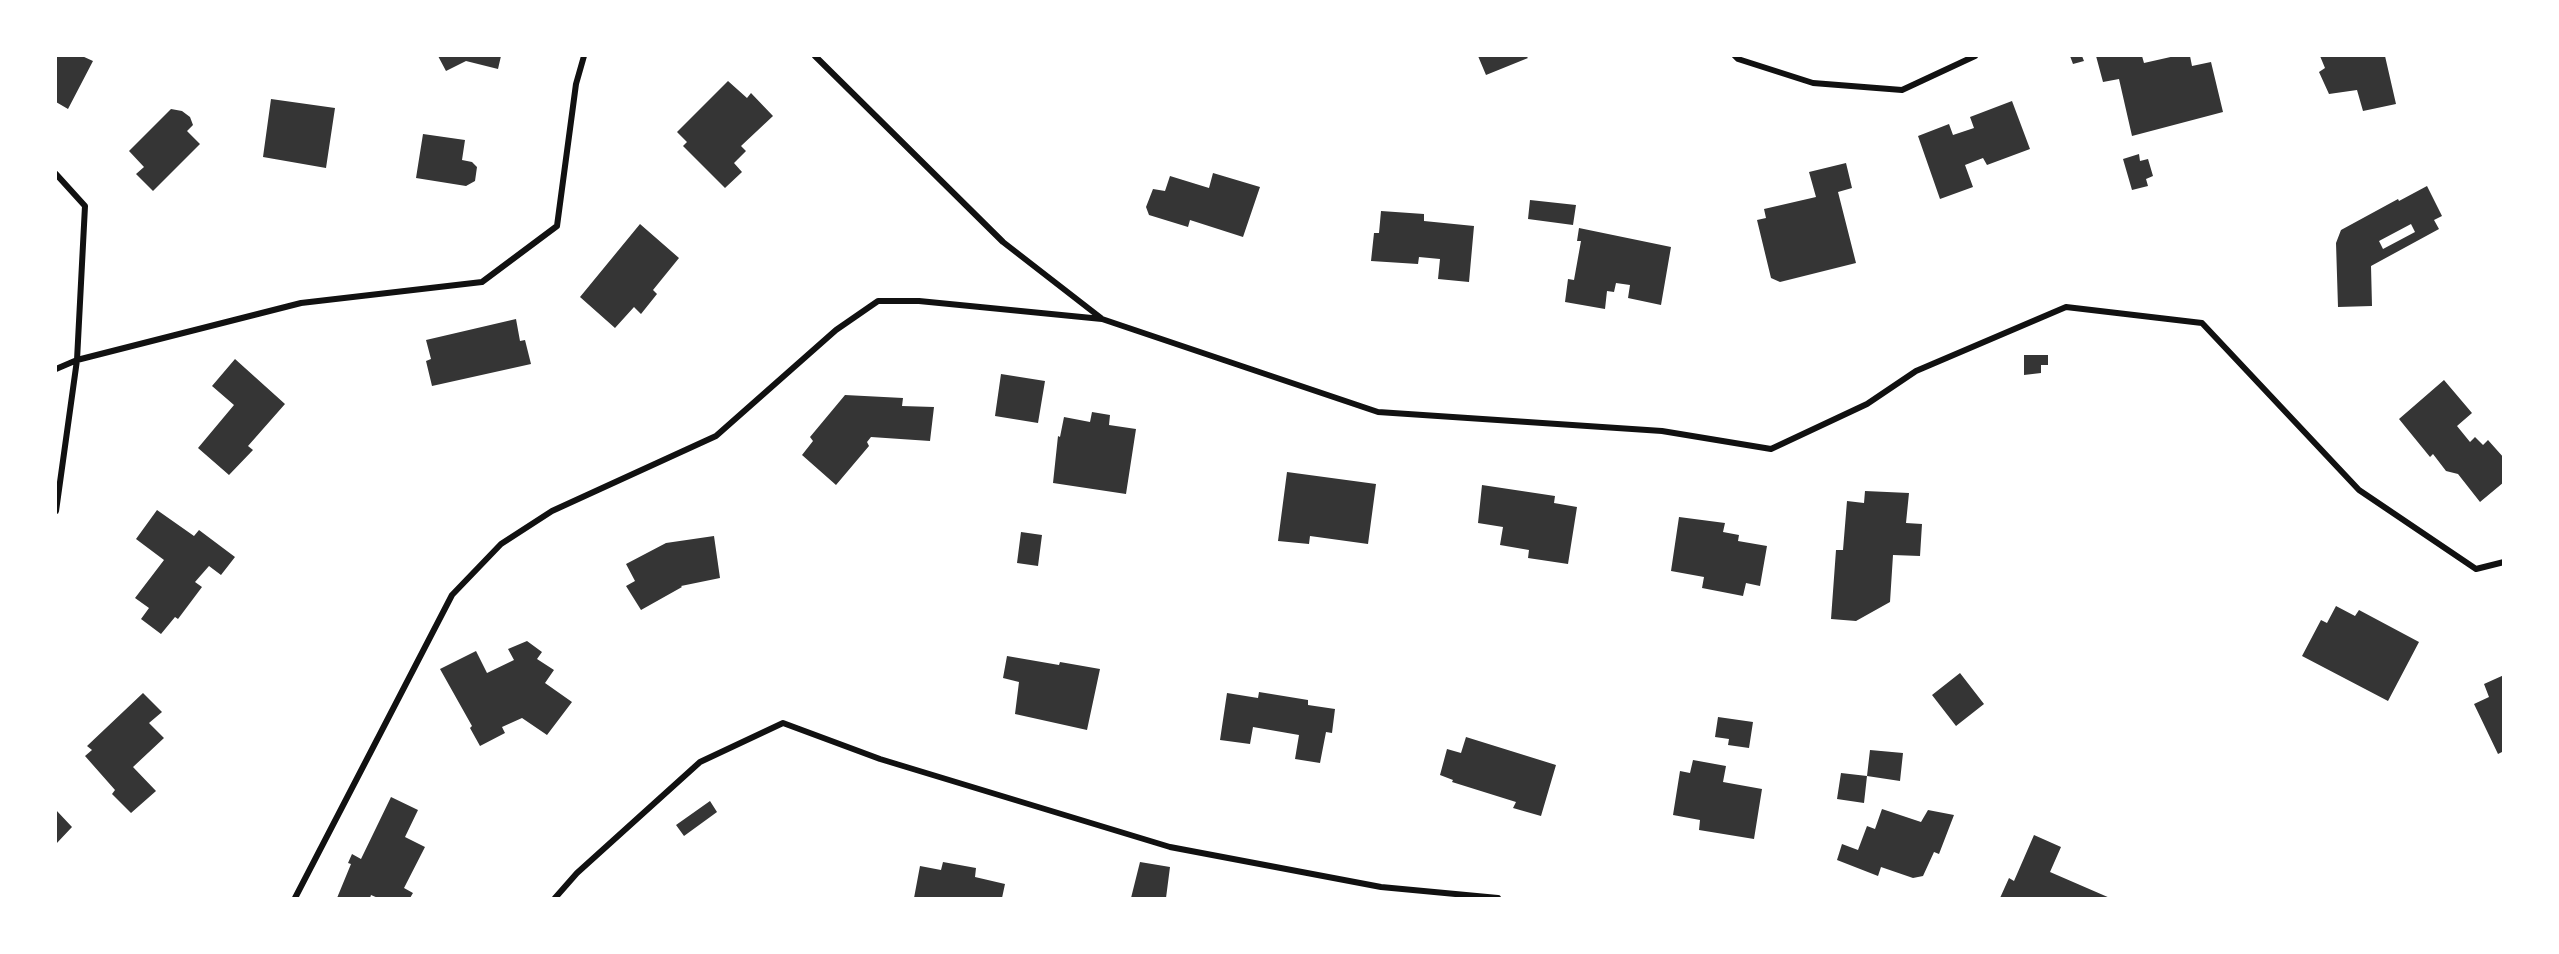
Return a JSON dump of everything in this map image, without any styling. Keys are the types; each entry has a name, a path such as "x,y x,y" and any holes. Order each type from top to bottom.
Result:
{"street":[{"path":"56,369 77,360 301,303 482,282 557,226 576,84 584,56"},
{"path":"815,56 1003,242 1102,319"},
{"path":"1735,56 1738,59 1813,83 1902,90 1975,56"},
{"path":"56,174 85,206 77,360 56,511"},
{"path":"295,898 452,595 501,544 552,511 716,436 836,330 878,301 919,302 1102,319 1378,412 1662,431 1771,449 1867,404 1916,371 2066,307 2202,323 2359,490 2476,569 2504,562"},
{"path":"555,898 577,873 700,762 783,723 880,759 1170,847 1381,887 1498,898"}],"building":[{"path":"56,56 82,56 93,61 68,109 56,102"},
{"path":"438,56 501,56 498,69 466,61 446,71"},
{"path":"1478,56 1526,56 1528,58 1486,75"},
{"path":"2070,56 2082,56 2084,61 2073,64"},
{"path":"2096,56 2142,56 2144,63 2175,56 2190,56 2192,66 2211,62 2223,112 2132,136 2119,79 2103,82"},
{"path":"2320,56 2385,56 2396,104 2363,111 2357,90 2329,94 2319,72 2325,68"},
{"path":"728,81 747,98 751,93 773,116 741,146 746,151 734,163 742,172 725,188 683,146 687,142 677,132"},
{"path":"271,99 335,108 326,168 263,157"},
{"path":"2012,101 2030,149 1987,165 1983,158 1965,165 1973,187 1940,199 1918,136 1949,124 1953,135 1974,128 1970,117"},
{"path":"171,109 182,111 190,117 193,125 187,131 200,144 153,191 136,174 144,167 129,151"},
{"path":"423,134 465,140 462,160 472,162 477,167 475,181 466,186 416,178"},
{"path":"2139,154 2140,161 2148,159 2153,176 2146,179 2148,186 2132,190 2123,159"},
{"path":"1846,163 1852,188 1838,192 1856,263 1780,282 1771,278 1757,220 1766,218 1764,209 1816,197 1809,172"},
{"path":"1213,173 1260,187 1243,237 1190,220 1188,227 1149,215 1146,207 1153,189 1165,191 1170,176 1209,188"},
{"path":"2427,186 2442,216 2434,220 2439,229 2371,266 2372,306 2338,307 2336,243 2341,230 2398,199 2399,201","holes":["2411,224 2415,232 2383,249 2379,241"]},
{"path":"1530,200 1576,205 1573,225 1528,219"},
{"path":"1381,211 1424,214 1424,221 1474,226 1469,282 1438,279 1440,259 1419,257 1418,264 1371,261 1374,233 1379,233"},
{"path":"640,224 679,258 653,290 657,294 641,314 634,307 615,328 580,297"},
{"path":"1579,228 1671,247 1661,305 1628,298 1630,285 1616,283 1614,292 1607,291 1605,309 1565,302 1568,279 1574,280 1581,241 1577,241"},
{"path":"516,319 520,341 525,340 531,364 432,386 426,361 431,359 426,340"},
{"path":"2024,355 2048,355 2048,365 2041,365 2041,373 2024,375"},
{"path":"235,359 285,404 248,446 253,450 229,475 198,448 234,405 212,386"},
{"path":"1001,374 1045,381 1038,423 995,416"},
{"path":"2444,380 2472,413 2457,426 2470,442 2475,437 2483,445 2488,440 2504,458 2504,482 2480,502 2458,474 2446,471 2433,454 2430,457 2399,419"},
{"path":"845,395 903,398 902,406 934,407 930,441 871,437 867,442 869,446 836,485 802,455 813,441 810,437"},
{"path":"1092,412 1110,415 1109,425 1136,429 1126,494 1053,483 1058,436 1060,437 1064,417 1090,422"},
{"path":"1287,472 1376,484 1368,544 1310,536 1309,544 1278,541"},
{"path":"1482,485 1555,496 1554,503 1577,507 1568,564 1528,558 1529,550 1500,545 1503,527 1478,523"},
{"path":"1865,491 1909,493 1906,523 1922,524 1920,556 1893,555 1890,602 1856,621 1831,619 1836,550 1843,550 1847,501 1864,503"},
{"path":"157,510 194,536 199,530 235,557 221,575 209,566 195,582 202,587 178,619 175,617 161,634 141,619 149,608 135,598 164,560 136,539"},
{"path":"1679,517 1725,523 1723,532 1739,535 1738,541 1767,546 1760,586 1746,583 1743,596 1702,588 1704,577 1671,571"},
{"path":"1021,532 1042,535 1038,566 1017,563"},
{"path":"714,536 720,578 681,586 641,610 626,586 635,581 626,564 666,543"},
{"path":"2336,606 2355,616 2359,610 2419,642 2388,701 2302,656 2321,620 2327,623"},
{"path":"527,641 542,652 537,659 554,670 545,683 572,702 547,735 522,718 502,727 505,733 480,746 470,728 472,726 440,669 476,651 487,673 514,660 508,649"},
{"path":"1007,656 1100,669 1087,730 1015,714 1019,682 1003,678"},
{"path":"1960,673 1984,704 1956,726 1932,695"},
{"path":"2504,675 2504,751 2498,754 2474,704 2489,697 2484,684"},
{"path":"1259,692 1308,700 1308,705 1335,709 1332,733 1326,732 1320,763 1295,759 1299,735 1253,727 1250,744 1220,740 1227,693 1258,698"},
{"path":"143,693 162,712 149,723 164,738 133,767 156,791 131,813 112,794 115,790 85,756 92,750 87,746"},
{"path":"1718,717 1753,722 1749,748 1728,745 1729,739 1715,737"},
{"path":"1466,737 1556,765 1541,816 1513,808 1516,802 1452,782 1453,780 1440,775 1447,749 1461,753"},
{"path":"1870,750 1903,753 1900,781 1867,776"},
{"path":"1693,760 1726,766 1723,782 1762,789 1754,839 1699,830 1700,820 1673,815 1680,771 1690,773"},
{"path":"1841,773 1867,776 1864,803 1837,799"},
{"path":"391,797 418,810 405,837 425,847 404,888 413,893 410,898 378,898 371,895 370,898 337,898 351,864 348,863 352,854 361,859"},
{"path":"710,801 717,812 684,836 676,825"},
{"path":"1882,809 1921,822 1928,810 1954,815 1939,854 1934,852 1923,876 1913,878 1881,867 1878,876 1837,860 1842,844 1858,850 1867,826 1875,829"},
{"path":"56,810 72,827 56,844"},
{"path":"2034,835 2061,847 2050,872 2110,898 2000,898 2009,878 2014,881"},
{"path":"943,862 976,868 975,877 1005,884 1002,898 914,898 920,866 941,870"},
{"path":"1140,862 1170,867 1166,898 1131,898"}]}
